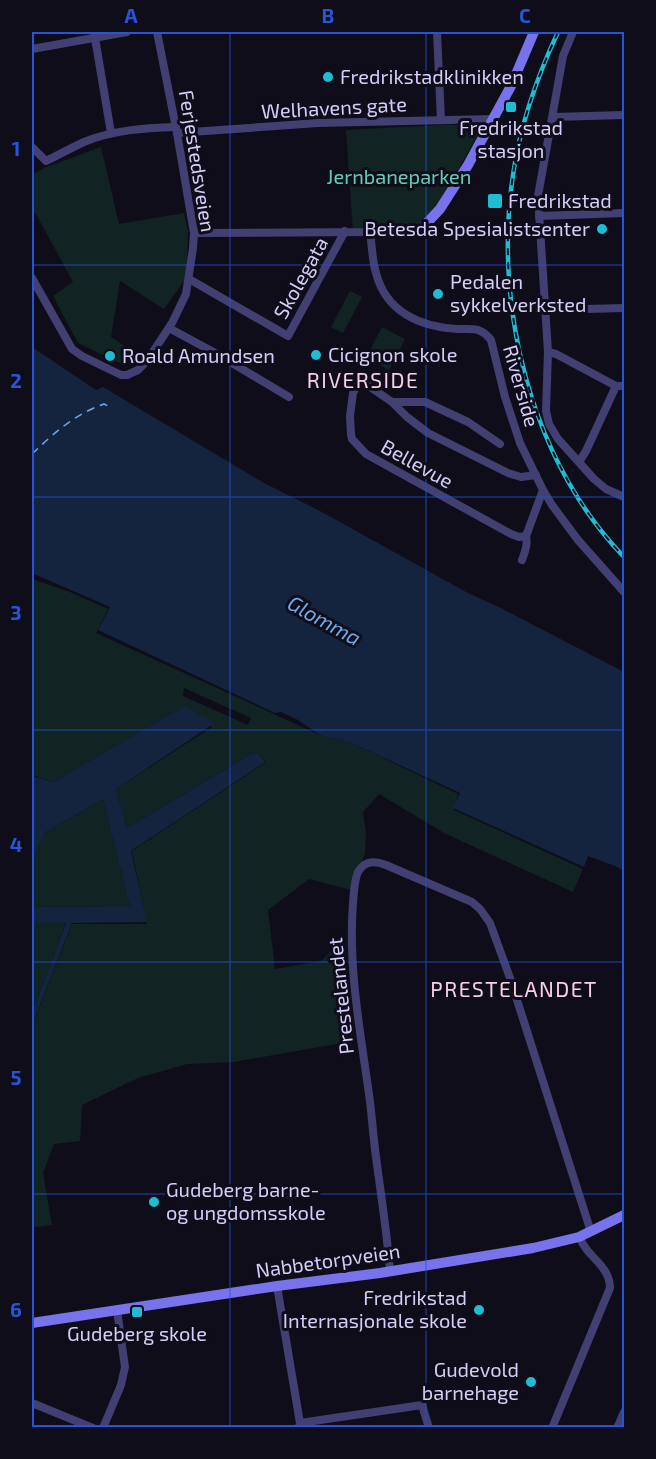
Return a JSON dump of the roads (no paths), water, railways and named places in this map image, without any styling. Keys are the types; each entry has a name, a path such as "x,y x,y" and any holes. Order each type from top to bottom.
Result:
{"street":[{"path":"32,49 95,34 127,32"},
{"name":"Ferjestedsveien","path":"32,278 72,349 116,373 127,375 138,370 147,361 169,328 186,294 194,233 157,32"},
{"path":"437,32 441,120"},
{"path":"194,233 411,230 424,226 441,209 468,165 515,77 534,32"},
{"path":"573,32 563,56 538,196 548,352 546,411 549,424 558,439 594,479 606,489 624,497"},
{"path":"95,34 111,133"},
{"path":"553,117 624,116"},
{"name":"Welhavens gate","path":"32,147 46,161 84,142 111,133 156,128 176,130 318,123 493,119"},
{"path":"539,216 624,213"},
{"name":"Skolegata","path":"189,279 288,336 345,231"},
{"name":"Riverside","path":"370,231 376,274 385,295 403,314 432,326 480,330 486,333 491,340 505,398 520,443 543,490 578,540 624,592"},
{"path":"546,310 624,308"},
{"path":"169,328 290,397"},
{"path":"548,352 620,386 579,462"},
{"name":"Bellevue","path":"392,402 360,380 353,393 350,416 351,435 366,454 511,534 519,537 526,536"},
{"path":"392,402 428,433 508,473 521,477 536,475"},
{"path":"392,402 425,402 468,422 500,444"},
{"path":"522,560 526,551 526,536 543,490"},
{"name":"Prestelandet","path":"390,1271 351,953 355,885 358,873 366,863 370,862 386,865 472,902 486,916 510,978 591,1232"},
{"name":"Nabbetorpveien","path":"32,1323 533,1248 579,1237 624,1215"},
{"path":"552,1428 610,1288 607,1273 586,1249 579,1237"},
{"path":"277,1286 299,1425 422,1406 429,1428"},
{"path":"103,1428 121,1385 125,1367 117,1310"},
{"path":"32,1403 93,1428"},
{"path":"617,1428 624,1412"}],"water":[{"name":"Glomma","path":"32,347 96,390 103,387 264,483 320,511 468,593 624,672 624,871 588,856 584,867 453,808 460,793 352,743 320,735 298,720 281,712 275,713 98,630 110,607 32,573"},
{"path":"185,706 215,723 116,789 127,828 251,754 258,754 264,763 131,851 147,922 72,923 32,1026 32,1012 66,923 32,924 32,907 130,906 103,799 44,833 32,866 32,776 53,782"}],"railway":[{"path":"558,32 530,102 513,175 508,225 509,276 515,328 526,379 543,428 565,475 592,518 624,557"}],"place":[{"name":"Fredrikstadklinikken","path":"328,77"},
{"name":"Fredrikstad stasjon","path":"511,107"},
{"name":"Fredrikstad","path":"495,201"},
{"name":"Betesda Spesialistsenter","path":"602,229"},
{"name":"Pedalen sykkelverksted","path":"438,294"},
{"name":"Cicignon skole","path":"316,355"},
{"name":"Roald Amundsen","path":"110,356"},
{"name":"Gudeberg barne- og ungdomsskole","path":"154,1202"},
{"name":"Fredrikstad Internasjonale skole","path":"479,1310"},
{"name":"Gudeberg skole","path":"137,1312"},
{"name":"Gudevold barnehage","path":"531,1382"}],"district":[{"name":"RIVERSIDE","path":"363,381"},
{"name":"PRESTELANDET","path":"514,990"}],"park label":[{"name":"Jernbaneparken","path":"399,177"}]}
